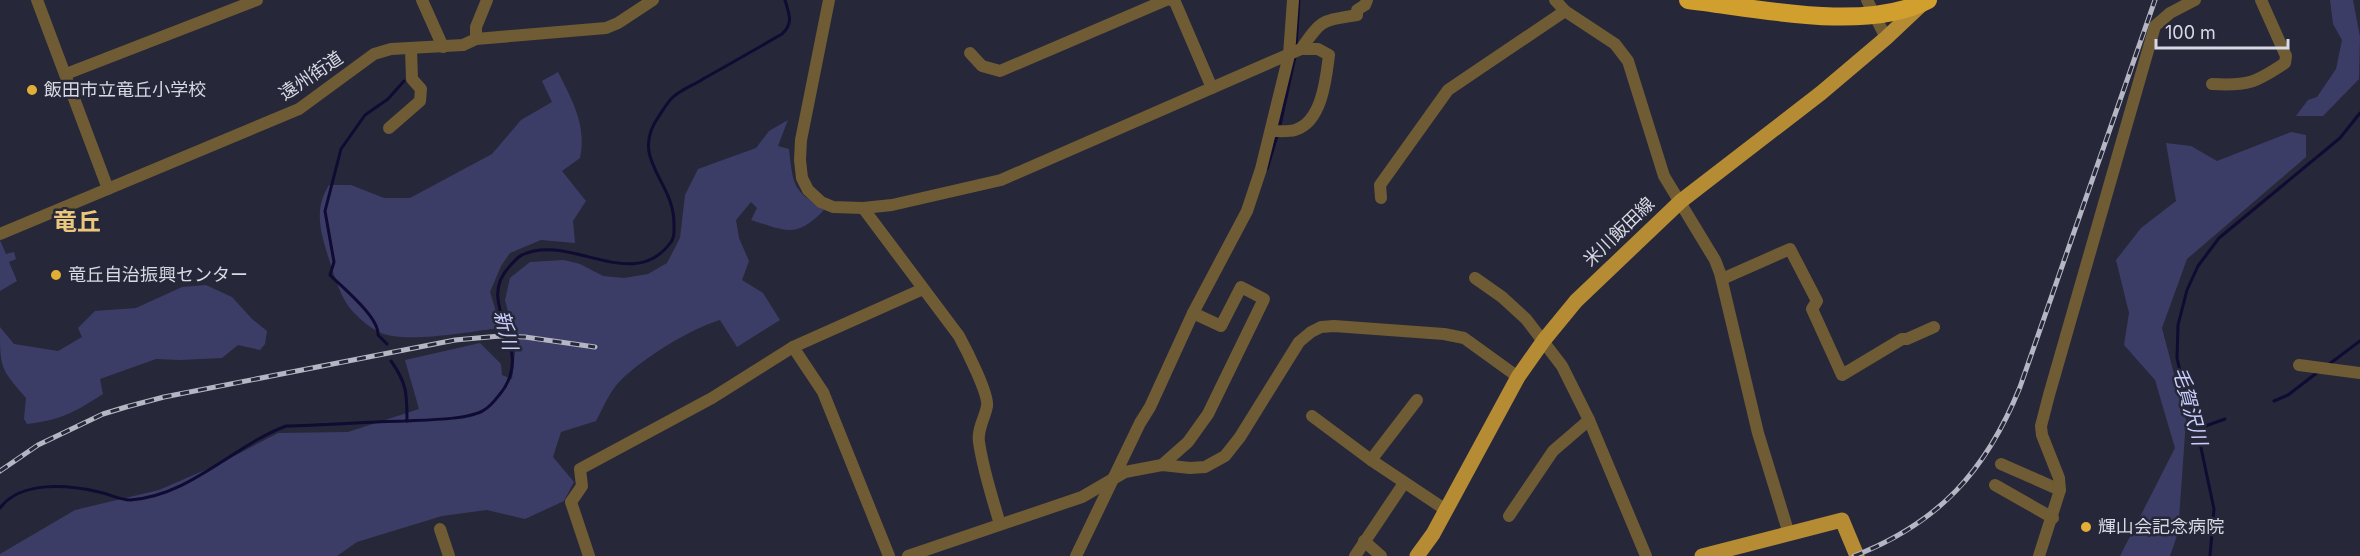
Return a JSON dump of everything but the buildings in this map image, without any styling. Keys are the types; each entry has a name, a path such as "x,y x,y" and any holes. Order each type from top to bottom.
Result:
{"highway":[{"path":"1688,0 1831,16 1870,8 1926,1"}],"main road":[{"name":"米川飯田線","path":"1417,556 1433,534 1518,377 1544,340 1595,283 1681,201 1818,96 1926,1"},
{"path":"1702,556 1842,520 1857,556"}],"street":[{"path":"37,0 108,189"},
{"path":"66,74 257,0"},
{"path":"422,0 443,47"},
{"path":"476,39 476,27 487,0"},
{"name":"遠州街道","path":"0,234 300,109 374,54 391,49 463,45 476,39 606,28 618,23 653,0"},
{"path":"829,0 801,140 802,178 808,190 821,202 833,207 863,208 892,205 1000,180 1295,52 1318,49 1329,55 1325,91 1310,121 1295,130 1271,131"},
{"path":"970,53 982,66 1000,70 1166,0"},
{"path":"1171,0 1175,2 1212,88"},
{"path":"1076,556 1140,423 1150,408 1193,312 1247,211 1295,52 1293,0"},
{"path":"1295,52 1318,25 1330,19 1357,15 1357,10 1365,5 1367,0"},
{"path":"1555,0 1565,11 1616,44 1628,61 1664,176 1715,260 1722,279 1758,433 1789,534"},
{"path":"2039,556 2060,490 2059,478 2042,435 2041,426 2049,395 2155,26 2170,13 2196,0"},
{"path":"2212,84 2238,86 2251,83 2260,80 2285,63 2286,56 2261,0"},
{"path":"1870,8 1886,38"},
{"path":"1381,198 1380,184 1448,90 1565,11"},
{"path":"389,128 420,101 421,89 412,79 411,49"},
{"path":"863,208 959,336 987,400 978,434 987,479 1000,524"},
{"path":"1722,279 1790,249 1817,301 1812,309 1842,375 1902,339 1934,327"},
{"path":"1475,278 1517,311 1544,340 1562,366 1589,420 1646,556"},
{"path":"1162,465 1188,442 1208,414 1264,300 1241,287 1221,326 1193,312"},
{"path":"589,556 571,502 582,486 580,469 712,398 794,347 923,289"},
{"path":"908,556 1082,497 1125,472 1162,465 1205,467 1225,456 1240,437 1299,342 1321,327 1388,329 1464,338 1518,377"},
{"path":"794,347 824,392 889,556"},
{"path":"2299,365 2360,373"},
{"path":"1371,460 1417,400"},
{"path":"1312,416 1371,460 1446,510"},
{"path":"1509,516 1553,452 1589,420"},
{"path":"2001,464 2060,490"},
{"path":"1355,556 1404,483"},
{"path":"1995,485 2052,518"},
{"path":"440,530 449,556"},
{"path":"1364,541 1381,556"}],"shaded area":[{"path":"2330,0 2353,0 2360,37 2359,79 2323,116 2296,116 2308,100 2317,97 2336,69 2342,40 2333,24"},
{"path":"558,72 580,124 582,146 580,158 562,171 586,201 573,221 575,243 541,240 510,253 501,266 490,292 501,328 440,336 407,337 381,333 368,325 345,301 325,246 320,211 329,185 351,185 384,198 410,198 492,154 521,120 552,102 542,81"},
{"path":"788,120 778,146 789,149 794,179 800,192 824,210 806,225 790,230 751,220 757,208 751,202 736,220 739,238 749,261 742,280 763,293 780,320 737,347 720,320 708,324 681,337 630,372 613,390 596,421 561,432 553,457 574,482 564,501 525,519 487,510 442,516 357,542 337,556 0,556 75,510 159,490 219,464 278,433 348,432 419,409 405,360 480,343 501,364 502,375 512,379 516,344 505,300 510,278 530,262 564,260 580,264 603,276 624,278 648,274 667,263 680,238 685,195 698,169 756,148 769,131"},
{"path":"2291,132 2306,135 2306,157 2187,259 2162,328 2186,420 2178,533 2170,556 2120,556 2175,448 2155,380 2124,345 2129,313 2116,260 2141,228 2176,201 2166,143 2191,146 2217,161"},
{"path":"0,240 6,254 14,252 16,259 9,262 17,281 0,291"},
{"path":"206,285 232,297 252,319 267,331 265,344 260,350 238,345 222,358 156,359 100,379 103,394 76,410 49,420 27,424 24,419 26,398 6,373 1,360 0,327 14,344 58,351 82,337 78,328 95,311 136,308 182,287"}],"waterway":[{"name":"新川","path":"0,508 20,493 46,487 87,490 126,500 152,496 172,490 192,480 248,445 286,426 445,419 468,416 486,409 500,394 510,377 512,360 510,344 500,312 498,296 500,281 509,267 520,256 541,250 560,251 620,263 638,263 656,257 671,242 674,232 668,195 650,158 648,145 651,131 675,95 782,34 789,22 785,0"},
{"path":"1296,46 1299,0"},
{"path":"1280,125 1295,57"},
{"path":"387,344 378,335 377,328 367,312 330,275 334,262 325,211 341,149 365,115 388,99 404,81"},
{"name":"毛賀沢川","path":"2210,556 2214,509 2193,410 2184,388 2177,358 2178,325 2187,290 2198,266 2219,238 2340,138 2360,113"},
{"path":"1267,169 1277,136"},
{"path":"2328,365 2360,341"},
{"path":"391,361 405,389 407,421"},
{"path":"2274,401 2288,395 2318,372"},
{"path":"2197,429 2225,419"}],"railway":[{"path":"1854,556 1884,543 1911,527 1956,491 1975,469 2007,417 2020,387 2155,0"},
{"path":"0,471 38,445 103,414 164,397 455,340 500,336 525,337 595,347"}],"place":[{"name":"飯田市立竜丘小学校","path":"32,90"},
{"name":"竜丘自治振興センター","path":"56,275"},
{"name":"輝山会記念病院","path":"2086,527"}],"district":[{"name":"竜丘","path":"77,222"}]}
